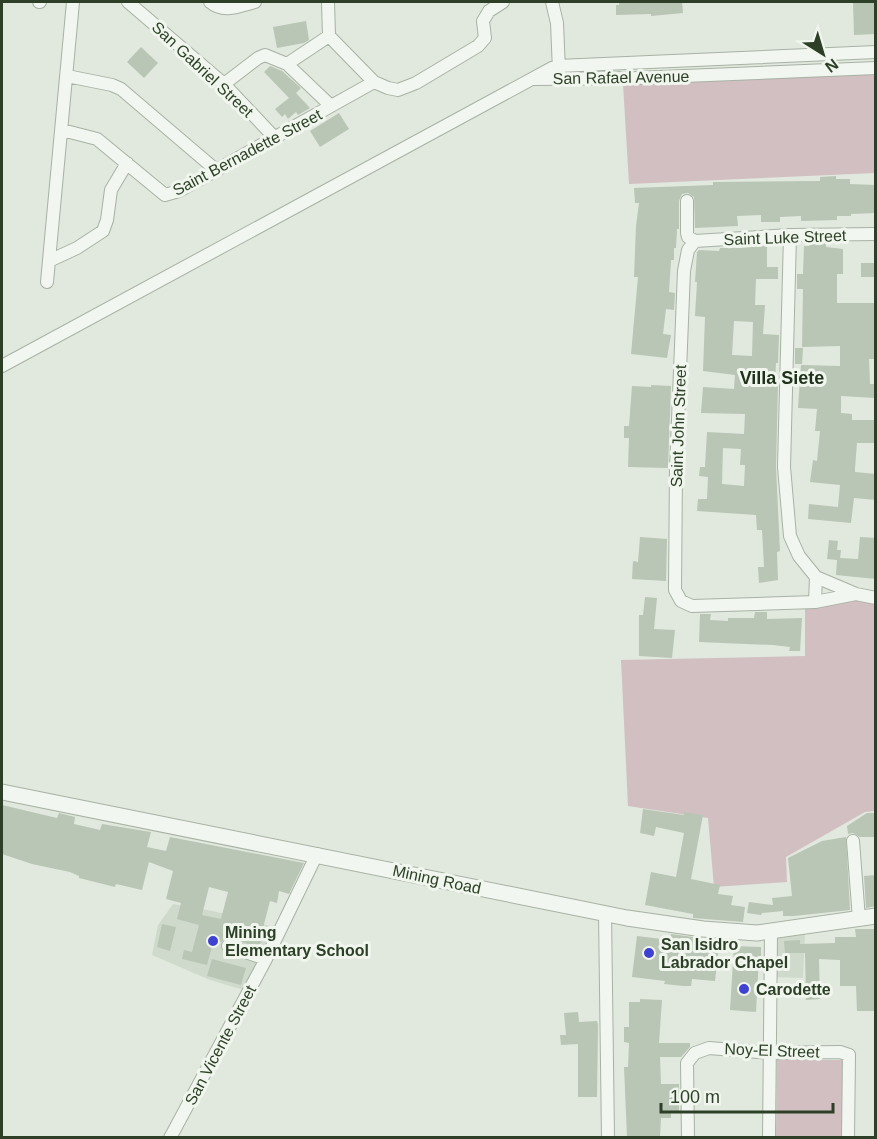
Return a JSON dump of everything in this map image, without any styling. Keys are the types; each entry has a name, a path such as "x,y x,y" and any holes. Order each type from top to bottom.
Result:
{"street":[{"path":"47,282 73,2"},
{"name":"San Gabriel Street","path":"128,2 224,84 276,138"},
{"path":"210,2 224,9 255,2"},
{"path":"328,2 329,36 374,82 398,90 406,88 482,43 485,38 483,21 489,11 503,2"},
{"path":"552,2 557,23 559,72"},
{"path":"287,64 329,36"},
{"name":"San Rafael Avenue","path":"2,366 532,79 559,72 672,61 876,52"},
{"path":"224,84 265,55 287,64 331,106"},
{"path":"810,55 810,71"},
{"path":"672,61 672,77"},
{"name":"San Rafael Avenue","path":"559,72 672,77 876,68"},
{"path":"67,76 106,83 121,89 216,170"},
{"name":"Saint Bernadette Street","path":"62,130 97,139 165,195 179,191 374,82"},
{"path":"49,261 77,248 103,231 107,220 111,190 127,163"},
{"path":"687,201 687,233 688,237 695,241"},
{"name":"Saint Luke Street","path":"695,241 790,235 876,234"},
{"path":"790,235 783,466 790,536 799,556 816,577 856,594 876,598"},
{"name":"Saint John Street","path":"695,241 688,250 684,271 676,482 675,590 681,601 692,606 815,602"},
{"path":"816,577 815,602 856,594"},
{"name":"Mining Road","path":"2,792 605,913 703,929 771,932 876,916"},
{"path":"853,841 859,919"},
{"name":"San Vicente Street","path":"170,1137 266,959 317,854"},
{"path":"605,913 608,1137"},
{"path":"769,1137 771,932"},
{"path":"228,946 266,959"},
{"name":"Noy-El Street","path":"688,1137 687,1063 695,1053 709,1048 770,1053 840,1052 849,1055 848,1137"}],"shaded area":[{"path":"875,74 875,173 629,184 623,84"},
{"path":"853,600 875,604 875,811 865,812 786,857 787,882 714,887 708,818 628,806 621,660 805,656 805,606"},
{"name":"Mining Elementary School","path":"173,904 213,911 278,928 244,990 210,980 152,955 158,925"},
{"path":"805,934 803,978 775,977 778,937"},
{"path":"777,1060 854,1060 853,1137 776,1138"}],"building":[{"path":"619,2 682,2 683,13 651,16 651,14 616,15 616,5 619,5"},
{"path":"853,2 876,2 876,34 854,35"},
{"path":"306,21 309,40 277,48 273,27"},
{"path":"141,47 158,63 144,78 127,62"},
{"path":"270,66 282,71 301,88 296,93 310,108 298,115 296,112 288,119 285,114 282,117 275,109 289,98 264,72"},
{"path":"339,113 349,129 320,147 310,131"},
{"path":"836,176 836,179 850,179 850,184 875,185 876,213 837,216 837,220 801,221 801,216 780,217 780,222 761,222 761,215 737,216 738,226 695,228 694,197 688,193 682,194 679,201 679,229 677,229 674,260 671,260 669,292 675,293 674,310 666,309 663,334 671,335 667,358 631,354 638,277 634,277 639,203 635,203 634,188 713,185 713,182 820,181 820,177"},
{"path":"809,243 826,243 826,247 843,249 843,274 837,274 837,303 876,303 876,359 869,359 870,384 875,384 875,398 841,396 841,413 852,414 852,420 876,420 876,443 857,443 855,472 876,474 876,500 854,498 851,523 808,519 809,504 838,507 840,485 810,482 813,460 817,461 820,431 815,431 817,409 798,408 801,365 840,366 840,346 802,347 803,289 797,289 797,274 803,274 804,246 809,246"},
{"path":"767,245 767,267 778,267 778,279 756,279 755,305 765,305 763,334 779,335 775,383 778,383 776,467 780,551 777,552 778,580 759,583 758,567 764,567 762,530 757,530 756,515 697,511 698,499 707,499 708,477 699,476 700,467 705,467 707,432 744,434 745,414 701,413 703,387 734,389 735,375 703,371 705,317 695,316 697,252 699,250 719,251 720,248 742,248 742,246","holes":["734,321 753,322 752,356 732,355","723,448 741,449 740,465 745,465 744,486 722,484"]},
{"path":"861,263 876,263 876,277 861,277"},
{"path":"795,348 803,348 802,364 795,364"},
{"path":"651,385 671,386 668,468 628,467 629,438 624,438 624,426 629,426 632,386 651,387"},
{"path":"640,537 667,539 666,581 632,579 633,561 638,562"},
{"path":"860,537 876,538 876,579 836,575 837,560 827,559 829,540 838,541 837,550 841,550 840,558 858,559"},
{"path":"645,597 657,598 654,629 675,630 672,658 639,656 639,615 643,615"},
{"path":"755,612 767,612 767,619 802,618 800,651 789,651 790,647 773,645 699,642 700,614 711,614 710,620 728,621 728,618 754,618"},
{"path":"2,805 57,818 59,813 75,817 74,824 100,830 102,824 151,832 147,847 166,851 170,837 304,863 289,894 279,891 277,903 270,901 259,948 231,938 226,938 221,942 214,939 207,965 182,959 184,950 192,952 199,925 177,919 181,903 166,899 173,871 149,862 142,890 116,884 115,887 79,878 70,872 32,864 2,854","holes":["209,887 228,892 221,919 202,915"]},
{"path":"643,809 684,815 684,812 703,815 691,879 720,885 718,894 733,896 731,905 745,907 743,922 693,918 693,914 645,905 651,872 676,877 684,833 656,827 654,836 640,833"},
{"path":"867,813 876,813 876,837 848,834 847,826"},
{"path":"846,837 850,910 794,916 783,916 783,911 761,915 747,913 749,902 773,905 772,898 792,896 788,858 822,841"},
{"path":"876,875 876,906 866,908 864,876"},
{"path":"162,924 176,927 170,951 157,947"},
{"path":"855,929 876,929 876,1011 857,1011 856,986 840,986 840,960 819,959 820,999 806,1000 805,953 785,953 784,941 800,940 800,944 835,943 835,937 856,937"},
{"path":"671,934 715,940 715,943 719,945 715,981 692,979 691,986 684,986 632,977 637,936 670,940"},
{"name":"Carodette","path":"734,946 761,947 756,1012 730,1010"},
{"path":"212,959 246,968 241,985 207,976"},
{"path":"640,999 662,1000 659,1043 690,1043 690,1047 681,1057 660,1057 661,1084 679,1084 679,1113 671,1113 671,1118 661,1118 660,1137 627,1137 624,1067 628,1067 629,1043 624,1042 624,1027 629,1027 629,1002 640,1002"},
{"path":"578,1012 579,1022 597,1021 598,1025 597,1097 578,1097 578,1044 561,1045 560,1035 566,1035 564,1013"}],"place":[{"name":"Mining Elementary School","path":"213,941"},
{"name":"San Isidro Labrador Chapel","path":"649,953"},
{"name":"Carodette","path":"744,989"}],"district":[{"name":"Villa Siete","path":"782,378"}]}
